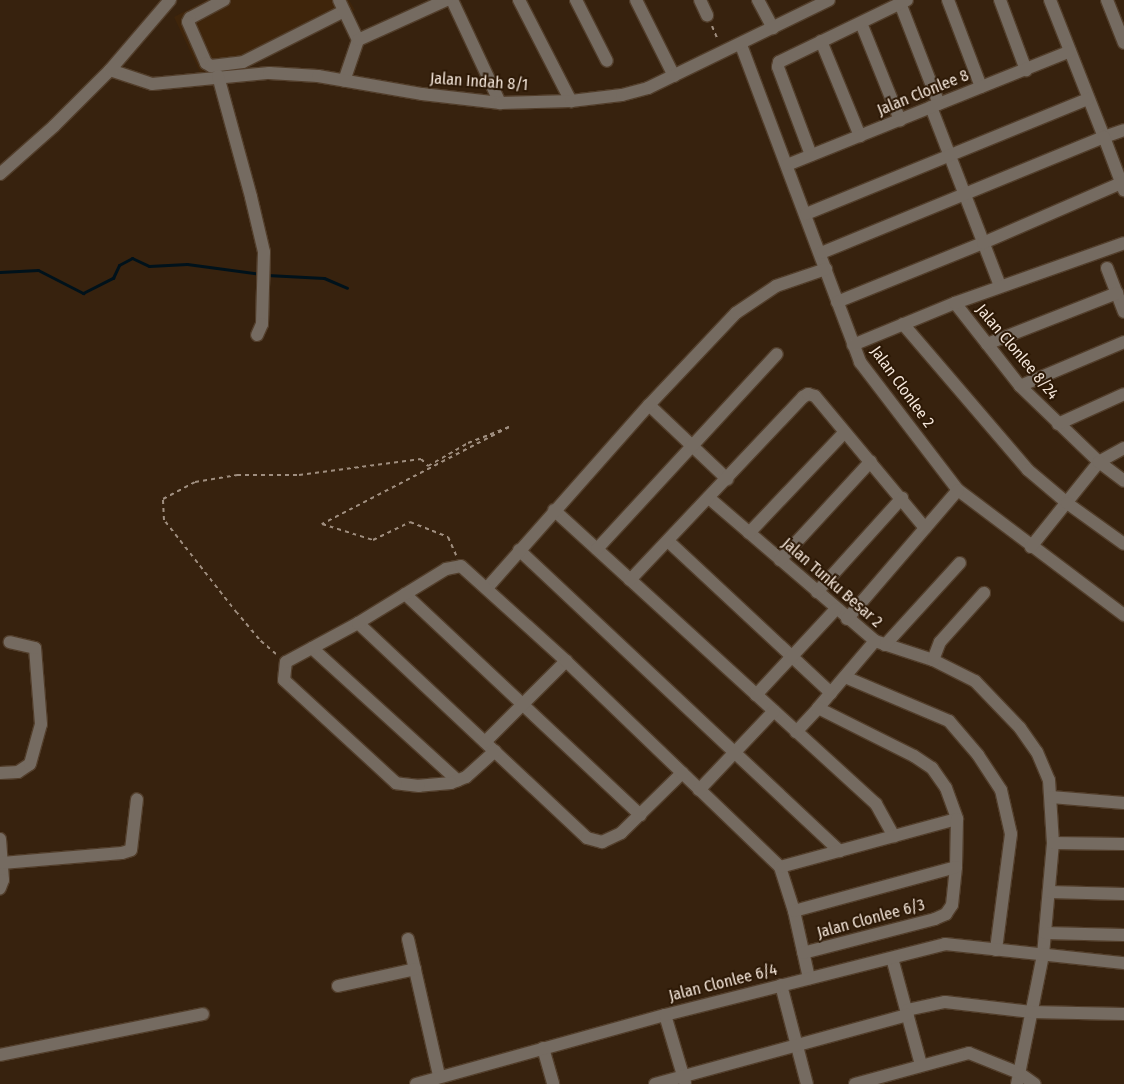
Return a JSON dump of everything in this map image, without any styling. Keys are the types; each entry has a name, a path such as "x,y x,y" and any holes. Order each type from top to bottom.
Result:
{"street":[{"path":"0,174 54,126 110,70 170,0"},
{"path":"224,0 190,18 189,27 206,63 212,66 243,62 342,5 358,40 344,81"},
{"path":"358,40 446,0"},
{"path":"452,0 500,103"},
{"path":"519,0 571,101"},
{"path":"576,0 607,61"},
{"path":"636,0 674,76"},
{"path":"700,0 707,15"},
{"path":"758,0 773,28"},
{"name":"Jalan Indah 8/1","path":"110,70 152,84 218,76 269,73 318,76 422,94 500,103 571,101 622,95 648,88 740,45 829,0"},
{"path":"948,0 981,87"},
{"path":"1000,0 1026,70"},
{"path":"838,302 1123,187 1050,0"},
{"path":"1108,0 1124,43"},
{"path":"811,155 778,67 779,62 904,2 950,156 1000,286"},
{"path":"861,23 900,120"},
{"path":"822,41 860,136"},
{"name":"Jalan Clonlee 2","path":"740,45 821,253 860,362 958,490 1031,547 1124,615"},
{"name":"Jalan Clonlee 8","path":"787,165 1070,51"},
{"path":"218,76 264,252 262,324 257,335"},
{"path":"806,214 1088,99"},
{"path":"821,253 1124,130"},
{"path":"853,345 1000,286 1124,243"},
{"path":"1107,268 1124,312"},
{"path":"487,588 554,510 649,405 736,313 776,286 826,269"},
{"path":"987,344 1117,294"},
{"name":"Jalan Clonlee 8/24","path":"955,303 1020,386 1099,462 1124,481"},
{"path":"903,324 1028,470 1068,503 1124,544"},
{"path":"1020,386 1124,342"},
{"path":"597,549 777,354"},
{"path":"630,580 803,397 808,394 815,396 844,433 926,528"},
{"path":"1058,424 1124,394"},
{"path":"649,405 727,479"},
{"path":"749,533 844,433"},
{"path":"1031,547 1099,462 1124,448"},
{"path":"780,560 870,461"},
{"path":"847,618 958,490"},
{"name":"Jalan Tunku Besar 2","path":"709,498 836,609 880,643 933,660 975,681 1020,728 1043,763 1051,797 1053,843 1043,955 1018,1078"},
{"path":"817,592 902,498"},
{"path":"554,510 876,804 894,836"},
{"path":"668,541 831,693"},
{"path":"520,550 840,851"},
{"path":"796,732 845,676 960,563"},
{"path":"566,661 524,704 466,777 458,781 419,786 396,783 284,680 286,662 358,623 446,569 461,566 566,661 780,867 794,910 809,978"},
{"path":"933,660 940,642 984,593"},
{"path":"405,594 640,815"},
{"path":"756,695 836,609"},
{"path":"358,623 587,838 602,842 621,833 682,773"},
{"path":"0,773 18,772 30,764 41,724 35,648 10,642"},
{"path":"312,648 458,781"},
{"path":"845,676 949,721 978,755 1001,790 1012,834 996,950"},
{"path":"794,910 956,867 957,819 946,788 932,768 914,756 818,708"},
{"path":"699,790 774,711"},
{"path":"1051,797 1124,803"},
{"path":"2,863 122,853 131,850 137,799"},
{"path":"780,867 957,819"},
{"path":"0,839 3,880 0,888"},
{"path":"1053,843 1124,844"},
{"name":"Jalan Clonlee 6/3","path":"803,953 935,919 946,914 952,905 956,867"},
{"path":"1049,892 1124,894"},
{"path":"1045,933 1124,935"},
{"path":"408,939 439,1076"},
{"name":"Jalan Clonlee 6/4","path":"416,1084 439,1076 666,1015 945,944 1124,963"},
{"path":"892,958 921,1066"},
{"path":"338,986 414,969"},
{"path":"781,985 799,1045 808,1084"},
{"path":"654,1084 684,1080 945,1002 1031,1012 1124,1014"},
{"path":"0,1055 204,1014"},
{"path":"666,1015 684,1080"},
{"path":"543,1048 553,1084"},
{"path":"855,1084 969,1053 1018,1078 1035,1084"}],"path":[{"path":"707,15 723,52"},
{"path":"286,662 254,632 164,520 163,499 195,482 237,475 299,475 421,459 428,466 468,443 509,427 322,524 373,540 410,522 448,537 461,566"}],"shaded area":[{"path":"207,0 349,0 355,10 248,67 200,72 174,17"}],"waterway":[{"path":"0,272 38,270 83,293 113,278 119,265 132,258 149,266 187,264 261,274"},
{"path":"267,275 324,278 347,288"}]}
